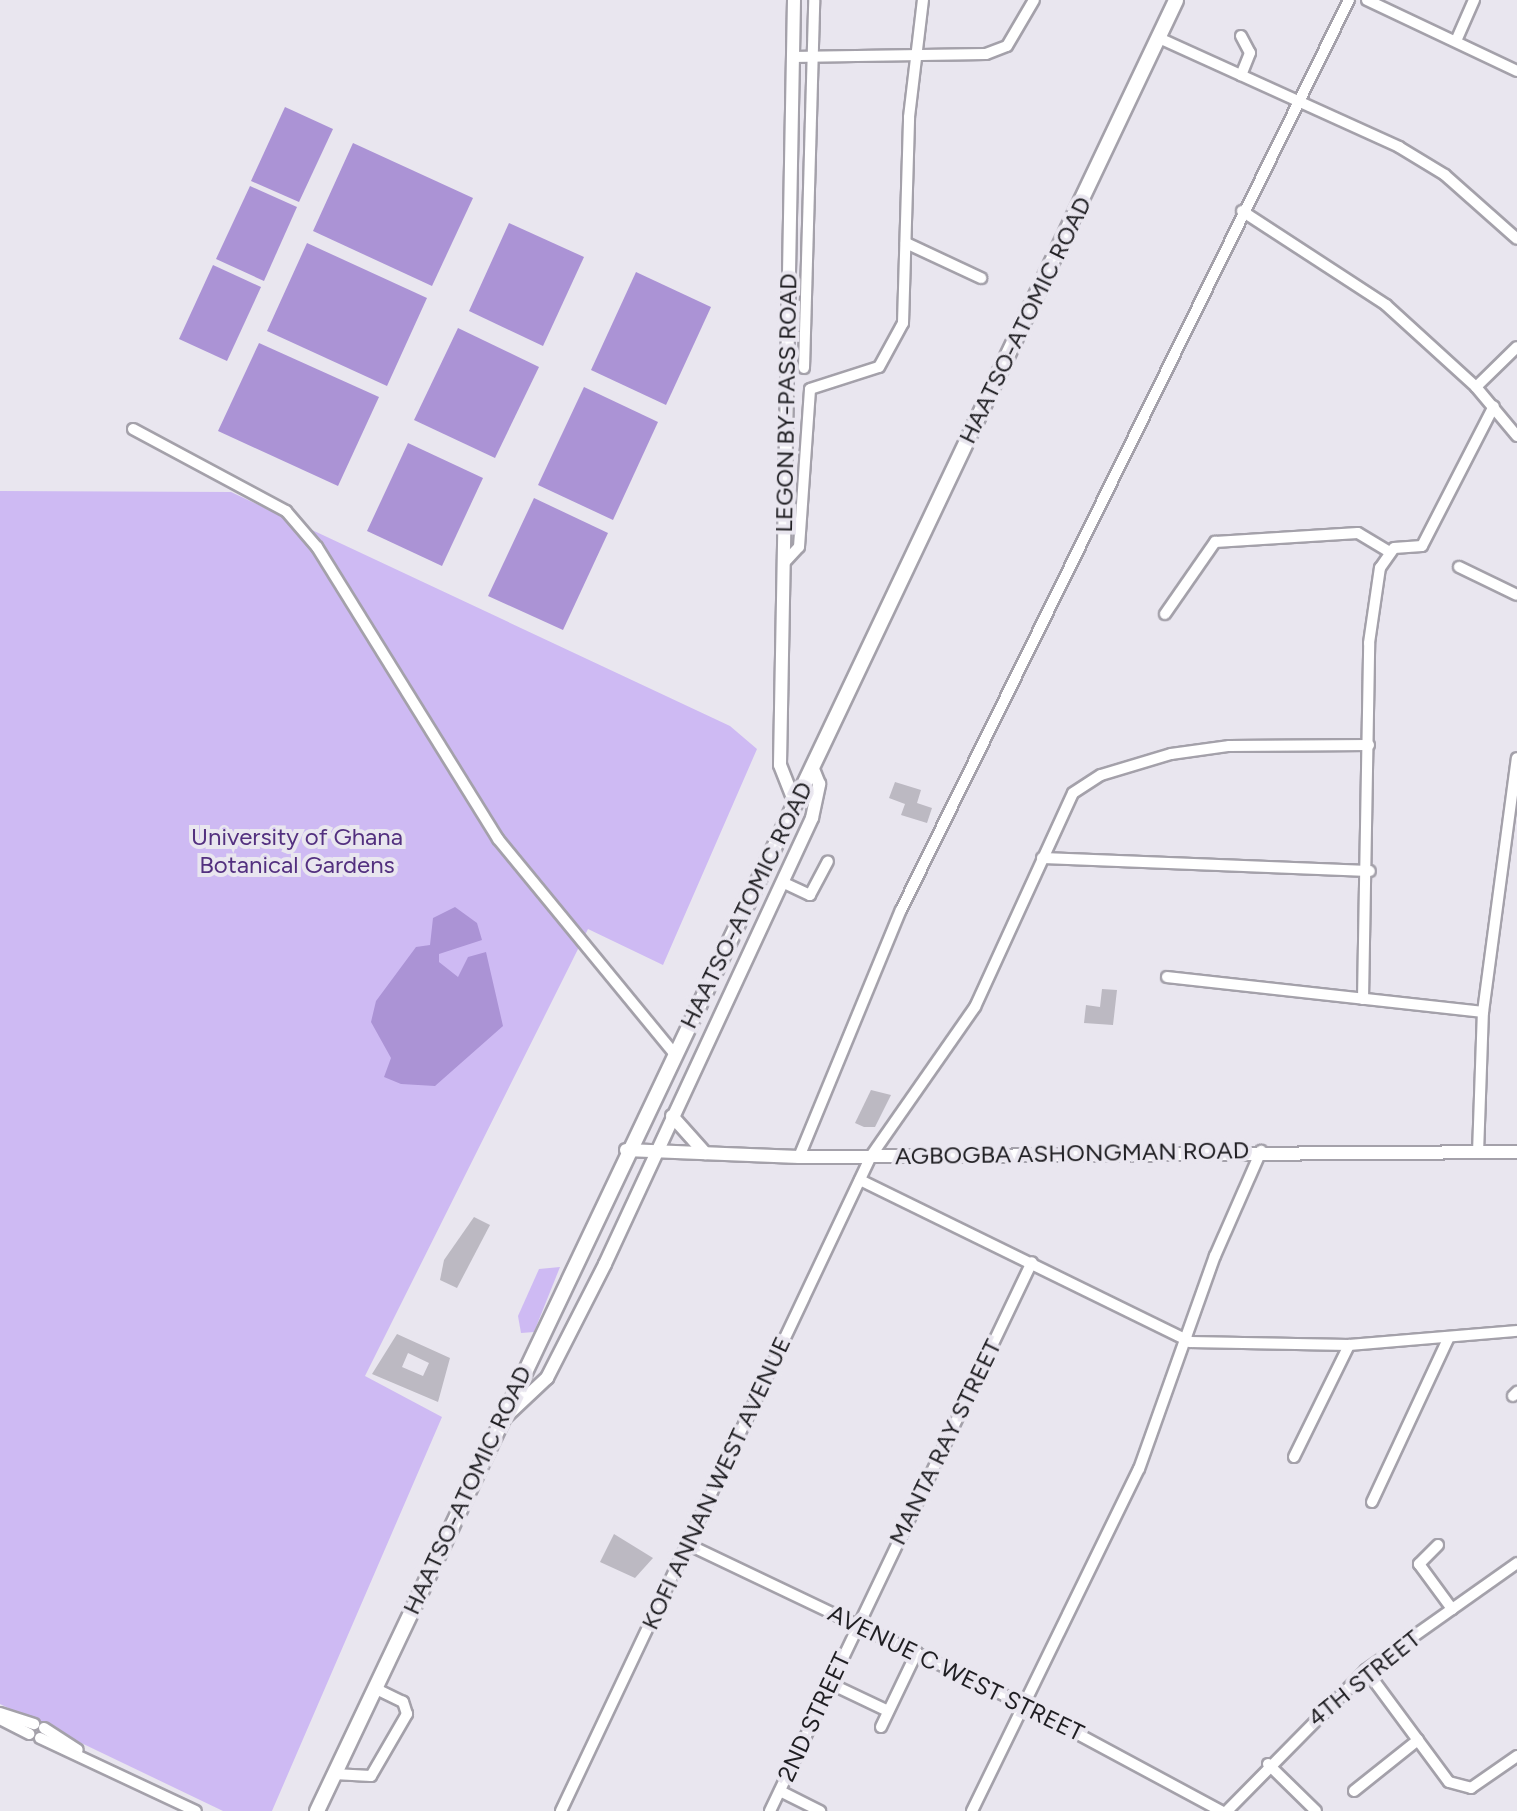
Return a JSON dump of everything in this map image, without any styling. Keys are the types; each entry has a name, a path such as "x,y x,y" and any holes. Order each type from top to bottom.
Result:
{"main road":[{"name":"HAATSO-ATOMIC ROAD","path":"317,1811 626,1150 795,803 1176,0"}],"street":[{"name":"LEGON BY-PASS ROAD","path":"794,0 780,765 795,803"},
{"path":"804,368 814,0"},
{"path":"783,564 799,547 807,396 819,383 879,367 892,351 903,323 916,59 923,0"},
{"path":"792,57 916,59 1007,46 1034,0"},
{"path":"799,1157 901,910 1242,211 1349,0"},
{"path":"1367,0 1517,71"},
{"path":"1456,41 1474,0"},
{"path":"1241,36 1250,53 1241,75"},
{"path":"1159,38 1433,168 1517,239"},
{"path":"1242,211 1373,295 1476,387 1517,436"},
{"path":"906,243 981,278"},
{"path":"1476,387 1517,347"},
{"path":"1165,614 1215,542 1358,533 1388,551 1422,546 1494,406"},
{"path":"133,429 262,492 297,523 498,839 674,1053"},
{"path":"1363,999 1370,871 1369,643 1388,551"},
{"path":"1459,567 1517,595"},
{"name":"KOFI ANNAN WEST AVENUE","path":"561,1811 871,1156 975,1007 1073,793 1101,775 1229,746 1369,745"},
{"path":"1478,1153 1483,1012 1517,758"},
{"path":"501,1422 559,1358 817,804 812,767"},
{"path":"1042,858 1370,871"},
{"path":"782,882 810,895 828,861"},
{"path":"1167,977 1483,1012"},
{"path":"672,1116 705,1153"},
{"name":"AGBOGBA ASHONGMAN ROAD","path":"626,1150 799,1157 1261,1151 1517,1152"},
{"path":"972,1811 1139,1469 1190,1342 1215,1256 1261,1151"},
{"path":"860,1180 1190,1342 1349,1345 1517,1331"},
{"name":"MANTA RAY STREET","path":"857,1623 1032,1262"},
{"path":"1372,1502 1449,1337"},
{"path":"1294,1457 1349,1345"},
{"name":"AVENUE C WEST STREET","path":"687,1544 1024,1705 1221,1811"},
{"path":"1438,1545 1419,1564 1452,1609"},
{"name":"4TH STREET","path":"1227,1811 1268,1764 1366,1670 1517,1563"},
{"name":"2ND STREET","path":"770,1811 857,1623"},
{"path":"881,1727 917,1652"},
{"path":"1366,1670 1418,1740 1459,1787 1471,1788 1517,1756"},
{"path":"829,1683 888,1711"},
{"path":"334,1774 371,1776 407,1714 403,1702 374,1688"},
{"path":"0,1716 37,1731 196,1811"},
{"path":"1354,1791 1418,1740"},
{"path":"1268,1764 1316,1811"},
{"path":"780,1791 820,1811"}],"green space":[{"name":"University of Ghana Botanical Gardens","path":"0,491 231,492 730,726 757,749 663,965 588,929 365,1376 442,1417 272,1811 223,1811 0,1704"},
{"path":"560,1267 534,1332 521,1333 518,1316 539,1269"}],"shaded area":[{"path":"285,107 333,129 299,202 251,181"},
{"path":"353,143 473,198 432,286 313,231"},
{"path":"250,186 297,207 264,281 216,259"},
{"path":"509,223 584,257 543,346 469,311"},
{"path":"307,243 427,298 387,386 267,331"},
{"path":"213,265 261,287 227,361 179,339"},
{"path":"636,272 711,307 666,405 591,370"},
{"path":"458,328 539,367 495,458 414,420"},
{"path":"259,343 379,397 338,486 218,431"},
{"path":"584,387 658,422 613,520 538,485"},
{"path":"408,443 483,478 442,566 367,531"},
{"path":"534,498 608,533 563,630 488,596"},
{"path":"455,907 477,923 482,940 439,954 439,962 458,977 468,957 486,952 503,1026 435,1086 401,1084 384,1077 391,1058 371,1022 376,1001 416,947 430,945 433,918"}],"building":[{"path":"895,782 921,790 917,803 932,808 927,823 901,815 905,804 889,798"},
{"path":"1102,989 1117,990 1113,1025 1084,1023 1086,1005 1100,1007"},
{"path":"871,1090 891,1095 875,1127 864,1127 855,1123"},
{"path":"474,1217 490,1225 457,1288 440,1280 444,1260"},
{"path":"397,1334 450,1358 438,1402 372,1374","holes":["408,1353 429,1363 423,1376 402,1367"]},
{"path":"614,1534 653,1558 635,1578 600,1562"}]}
